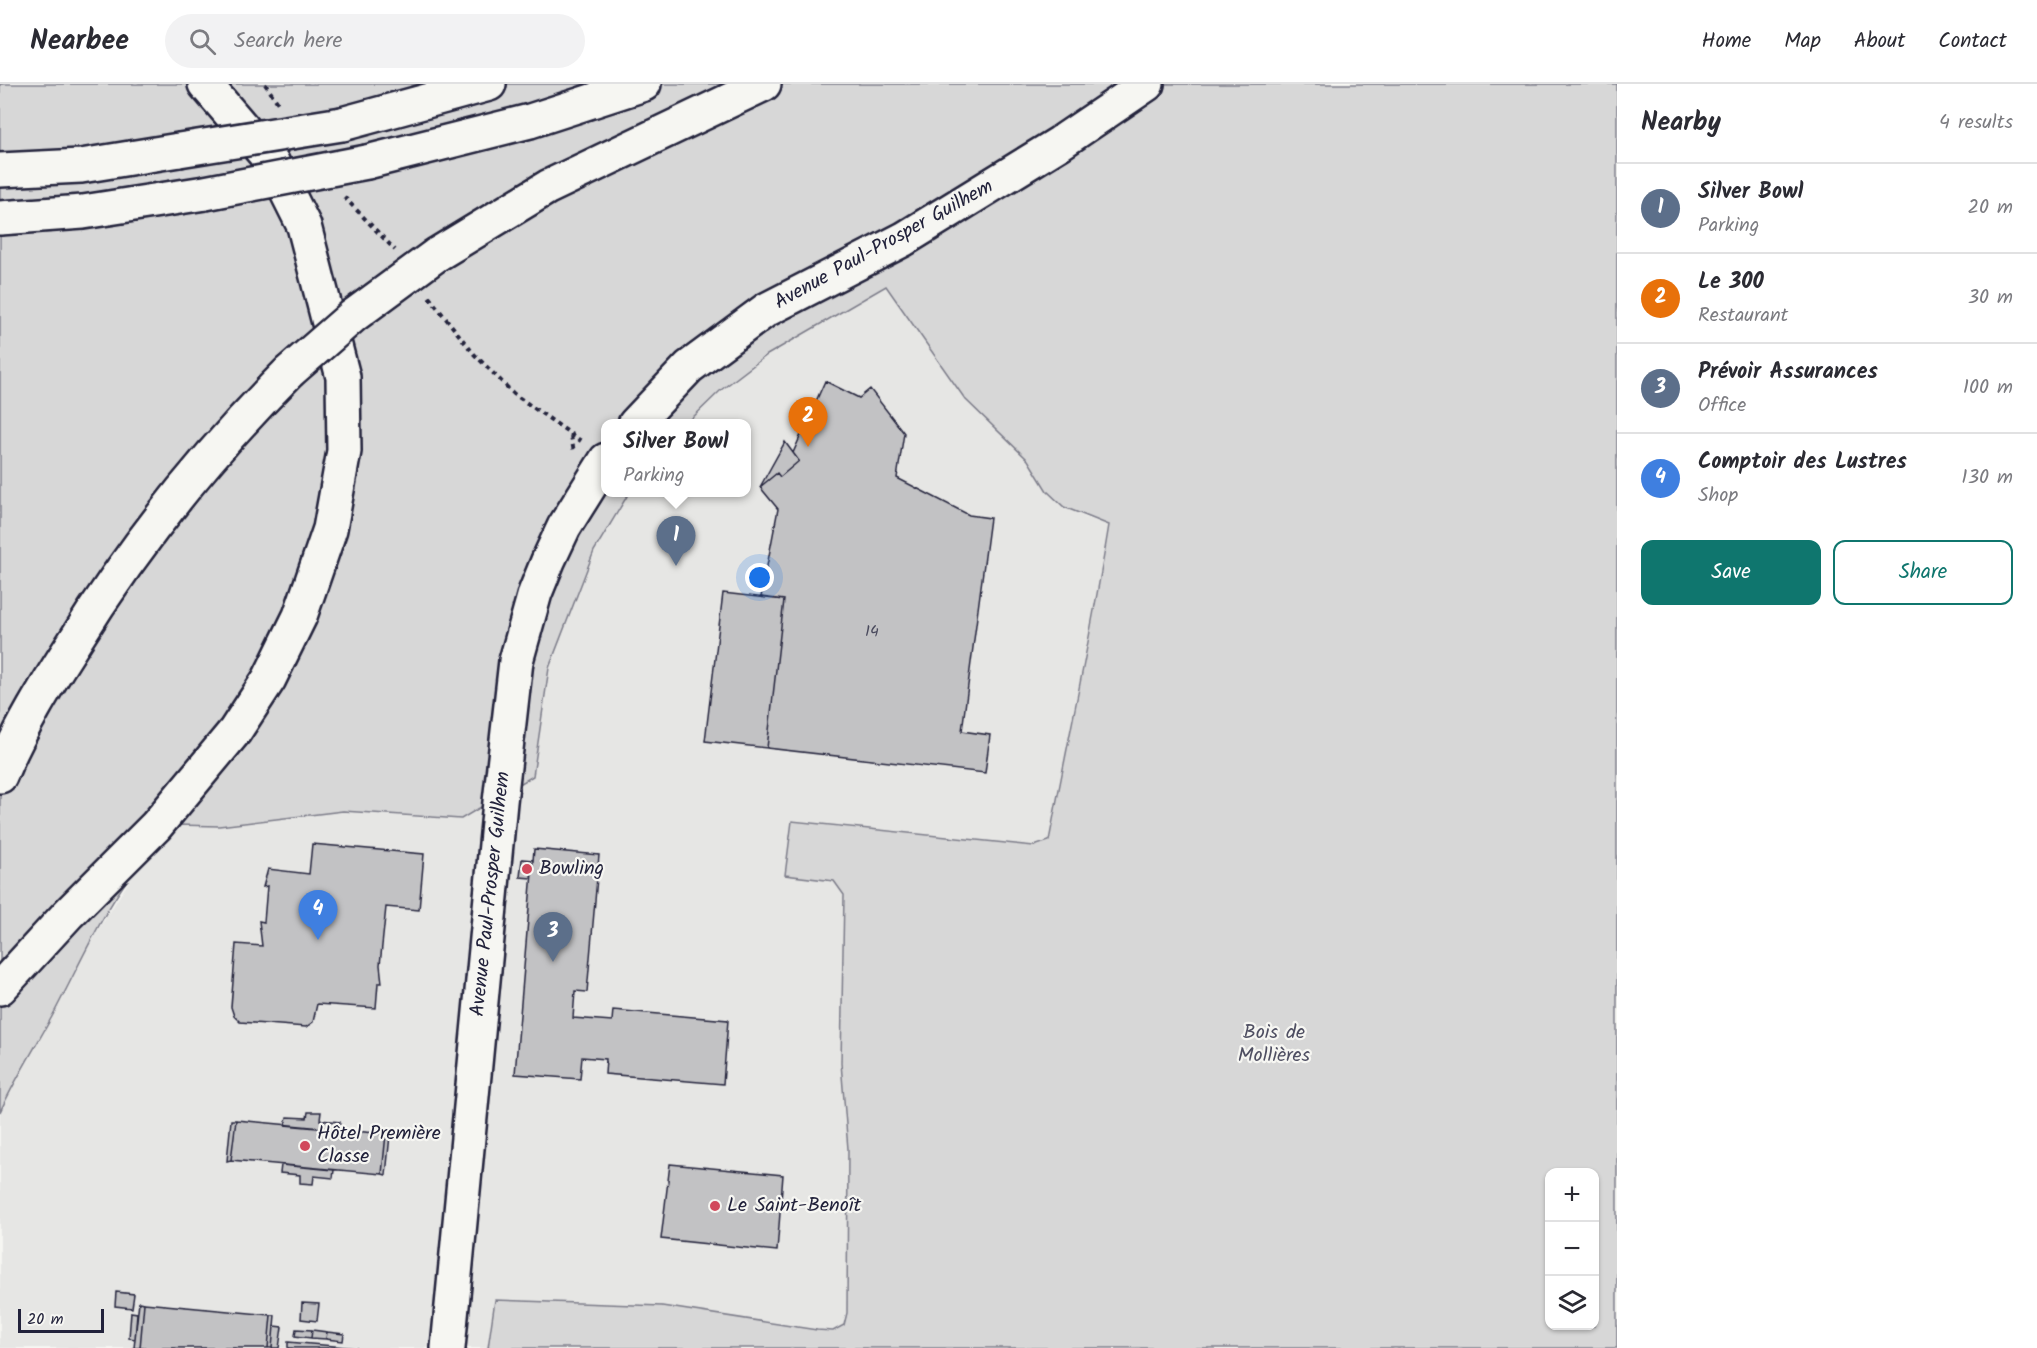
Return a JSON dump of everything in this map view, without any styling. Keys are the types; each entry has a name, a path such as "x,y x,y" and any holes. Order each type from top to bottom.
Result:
{"main road":[{"path":"0,988 69,913 156,826 236,731 269,679 300,616 330,529 344,451 343,377 304,226 272,162 205,84"},
{"path":"0,170 81,166 342,124 489,84"},
{"path":"0,218 83,212 205,193 367,162 530,121 644,84"},
{"path":"0,776 47,684 127,560 229,433 289,372 353,316 436,255 548,187 764,84"},
{"name":"Avenue Paul-Prosper Guilhem","path":"639,419 689,367 766,310 904,239 1060,143 1147,84"},
{"name":"Avenue Paul-Prosper Guilhem","path":"448,1348 513,680 524,627 548,561 590,460"}],"path":[{"path":"571,435 590,460"}],"shaded area":[{"path":"886,286 965,399 1028,460 1047,491 1064,507 1109,525 1093,625 1077,694 1049,841 1034,846 792,822 829,879 839,885 844,895 841,1063 848,1149 847,1313 844,1325 834,1331 817,1330 662,1306 495,1300 488,1348 0,1348 0,1112 16,1078 54,1013 81,956 142,861 178,825 219,826 343,811 427,818 533,776 549,668 594,551 625,497 751,497 751,419 691,419 721,390 767,355"}],"green space":[{"name":"Bois de Mollières","path":"0,84 1617,84 1617,1348 488,1348 495,1300 662,1306 817,1330 833,1331 844,1325 847,1313 848,1149 841,1063 844,895 834,881 785,875 792,821 1034,846 1049,841 1109,525 1064,507 1047,491 1028,460 965,399 886,286 767,355 721,390 691,419 601,419 601,497 627,497 594,551 549,668 533,776 461,819 343,811 219,826 178,825 142,861 117,896 95,933 0,1112"}],"building":[{"path":"825,381 859,398 870,389 904,433 897,478 969,515 990,518 962,731 990,735 985,773 767,748 784,600 761,597 778,509 760,487 777,473 780,477 799,461 793,453"},
{"path":"785,442 799,461 780,477 777,473 760,487"},
{"path":"723,593 784,600 767,748 705,741"},
{"path":"312,844 424,854 419,910 386,907 380,965 382,983 378,983 376,1008 317,1004 313,1022 306,1027 240,1022 234,1016 231,1007 236,944 262,946 259,921 264,922 267,886 263,887 268,869 309,874"},
{"path":"534,849 599,855 587,992 575,991 573,1018 612,1021 613,1010 728,1020 723,1084 605,1074 606,1059 582,1057 580,1079 515,1074"},
{"name":"Bowling","path":"522,859 533,860 531,878 520,877"},
{"path":"308,1112 321,1112 320,1120 340,1122 339,1130 285,1125 287,1117 307,1118"},
{"path":"231,1120 236,1120 231,1160 227,1161"},
{"path":"236,1120 386,1134 382,1174 231,1160"},
{"path":"386,1134 390,1135 386,1175 382,1174"},
{"path":"670,1164 783,1175 777,1251 661,1239"},
{"path":"281,1165 334,1170 333,1178 314,1176 313,1184 300,1183 300,1175 280,1173"},
{"path":"116,1292 134,1294 132,1308 115,1306"},
{"path":"139,1302 144,1303 140,1348 134,1348"},
{"path":"144,1303 271,1315 268,1348 140,1348"},
{"path":"302,1303 319,1304 317,1321 301,1319"},
{"path":"131,1312 137,1313 135,1339 129,1338"},
{"path":"271,1315 275,1315 272,1348 268,1348"},
{"path":"274,1326 282,1327 279,1348 272,1348"},
{"path":"296,1329 312,1330 311,1338 295,1336"},
{"path":"312,1330 327,1332 326,1339 311,1338"},
{"path":"327,1332 344,1334 343,1341 326,1339"},
{"path":"288,1342 357,1348 288,1348"}],"place":[{"name":"Le 300","path":"808,447"},
{"name":"Silver Bowl","path":"676,566"},
{"name":"Bowling","path":"527,869"},
{"name":"Comptoir des Lustres","path":"318,940"},
{"name":"Prévoir Assurances","path":"553,962"},
{"name":"Hôtel Première Classe","path":"305,1146"},
{"name":"Le Saint-Benoît","path":"715,1206"}]}
